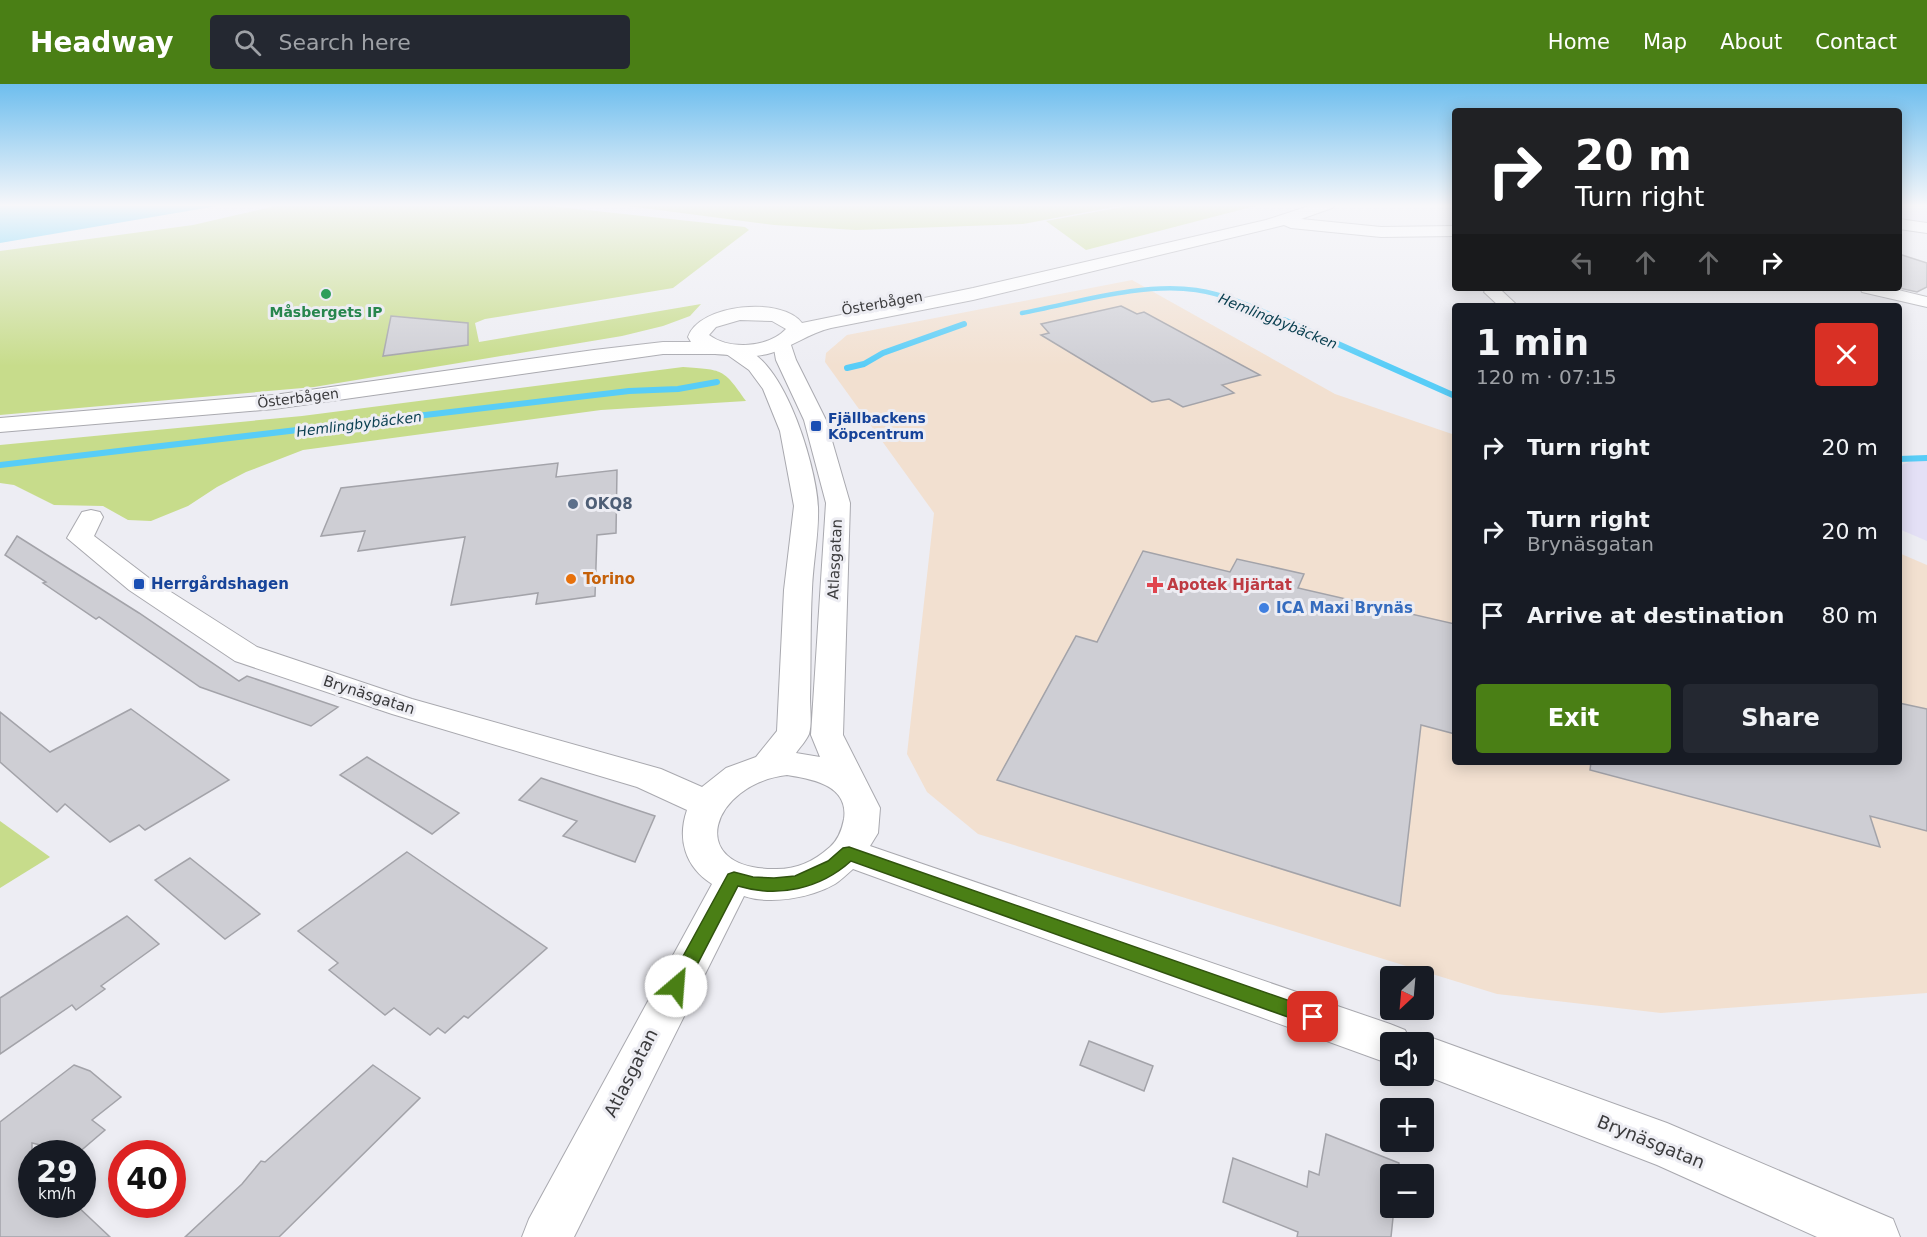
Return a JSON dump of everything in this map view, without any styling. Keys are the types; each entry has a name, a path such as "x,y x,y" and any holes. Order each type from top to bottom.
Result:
{"main road":[{"name":"Österbågen","path":"0,425 274,402 594,356 690,346 750,351 787,340 810,327 829,322 973,294 1122,259"},
{"name":"Österbågen","path":"594,356 740,314 781,317 820,313 1088,267"},
{"path":"781,317 793,323 796,330 787,340"},
{"path":"704,326 698,338 704,344 724,350"}],"street":[{"path":"1494,291 1506,303"},
{"path":"1881,291 1923,301"},
{"path":"1902,303 1923,301"},
{"name":"Atlasgatan","path":"787,340 786,360 815,420 838,503 827,735 847,780"},
{"path":"724,350 744,356 756,366 773,389 791,431 806,506 798,590 793,733 768,765"},
{"name":"Brynäsgatan","path":"91,517 80,538 139,584 246,654 403,707 489,730 648,778 707,804"},
{"path":"806,763 829,769 847,780 860,796 864,814 861,834 849,853 834,866 816,876 795,883 753,884 719,870 707,859 700,846 698,832 707,804 733,779 768,765 806,763"},
{"path":"849,853 1380,1041"},
{"name":"Atlasgatan","path":"547,1237 734,878"},
{"name":"Brynäsgatan","path":"1434,1059 1667,1146 1875,1237"}],"shaded area":[{"path":"1132,280 1335,394 1452,434 1452,765 1902,765 1902,554 1927,565 1927,993 1661,1013 1497,994 1434,975 1434,966 1406,966 978,834 927,792 907,754 934,513 825,362 826,353 847,335"},
{"path":"1927,455 1927,541 1902,530 1902,465"}],"green space":[{"name":"Måsbergets IP","path":"0,259 711,259 673,288 485,319 475,323 479,342 701,304 690,316 663,326 622,336 314,387 0,415"},
{"path":"683,367 714,370 721,373 732,382 746,401 601,410 303,450 246,472 188,506 151,521 128,520 103,506 54,505 14,485 0,483 0,445 302,416"},
{"path":"0,821 50,857 0,888"}],"building":[{"path":"1902,259 1914,259 1927,263 1927,287 1917,292 1902,289"},
{"path":"1121,306 1137,314 1144,312 1260,375 1222,385 1234,393 1183,407 1169,399 1152,402 1041,335 1049,333 1041,324"},
{"path":"391,316 468,323 468,345 383,356"},
{"path":"558,463 556,477 617,470 616,533 597,535 595,596 536,604 538,593 451,605 465,537 358,551 365,531 321,536 341,488"},
{"path":"17,536 139,613 239,681 247,676 338,707 311,726 200,687 99,617 96,619 5,555"},
{"path":"1143,551 1230,572 1237,559 1304,574 1298,588 1452,623 1452,733 1421,725 1400,906 997,780 1076,636 1097,642"},
{"path":"1902,704 1927,709 1927,831 1870,816 1880,847 1590,770 1591,765 1902,765"},
{"path":"131,709 229,780 145,830 139,825 110,842 65,804 57,812 0,762 0,712 50,752"},
{"path":"367,757 459,813 432,834 340,775"},
{"path":"541,778 655,816 635,862 563,836 577,821 519,800"},
{"path":"407,852 547,948 468,1018 464,1016 445,1033 438,1028 430,1035 394,1008 385,1015 329,970 338,963 298,931"},
{"path":"190,858 260,914 225,939 155,880"},
{"path":"127,916 159,944 101,986 105,989 76,1010 72,1005 0,1054 0,998"},
{"path":"1089,1041 1153,1066 1144,1091 1080,1065"},
{"path":"74,1065 90,1071 121,1097 92,1120 105,1130 93,1140 18,1140 18,1218 90,1218 110,1237 0,1237 0,1122"},
{"path":"373,1065 420,1098 279,1237 185,1237 242,1184 261,1161 265,1162"},
{"path":"1326,1134 1399,1163 1380,1164 1380,1218 1393,1218 1391,1237 1297,1237 1298,1232 1223,1202 1233,1158 1307,1187 1309,1171 1319,1175"}],"waterway":[{"name":"Hemlingbybäcken","path":"1022,313 1131,291 1175,288 1220,295 1288,322"},
{"name":"Hemlingbybäcken","path":"1284,320 1452,395"},
{"name":"Hemlingbybäcken","path":"847,368 864,364 883,353 964,324"},
{"name":"Hemlingbybäcken","path":"0,465 629,391 678,389 717,382"},
{"name":"Hemlingbybäcken","path":"1902,459 1927,458"}],"place":[{"name":"Måsbergets IP","path":"326,294"},
{"name":"Fjällbackens Köpcentrum","path":"816,426"},
{"name":"OKQ8","path":"573,504"},
{"name":"Torino","path":"571,579"},
{"name":"Herrgårdshagen","path":"139,584"},
{"name":"Apotek Hjärtat","path":"1155,585"},
{"name":"ICA Maxi Brynäs","path":"1264,608"}],"route":[{"path":"676,986 734,878 753,884 795,883 816,876 834,866 849,853 1313,1017"}]}
